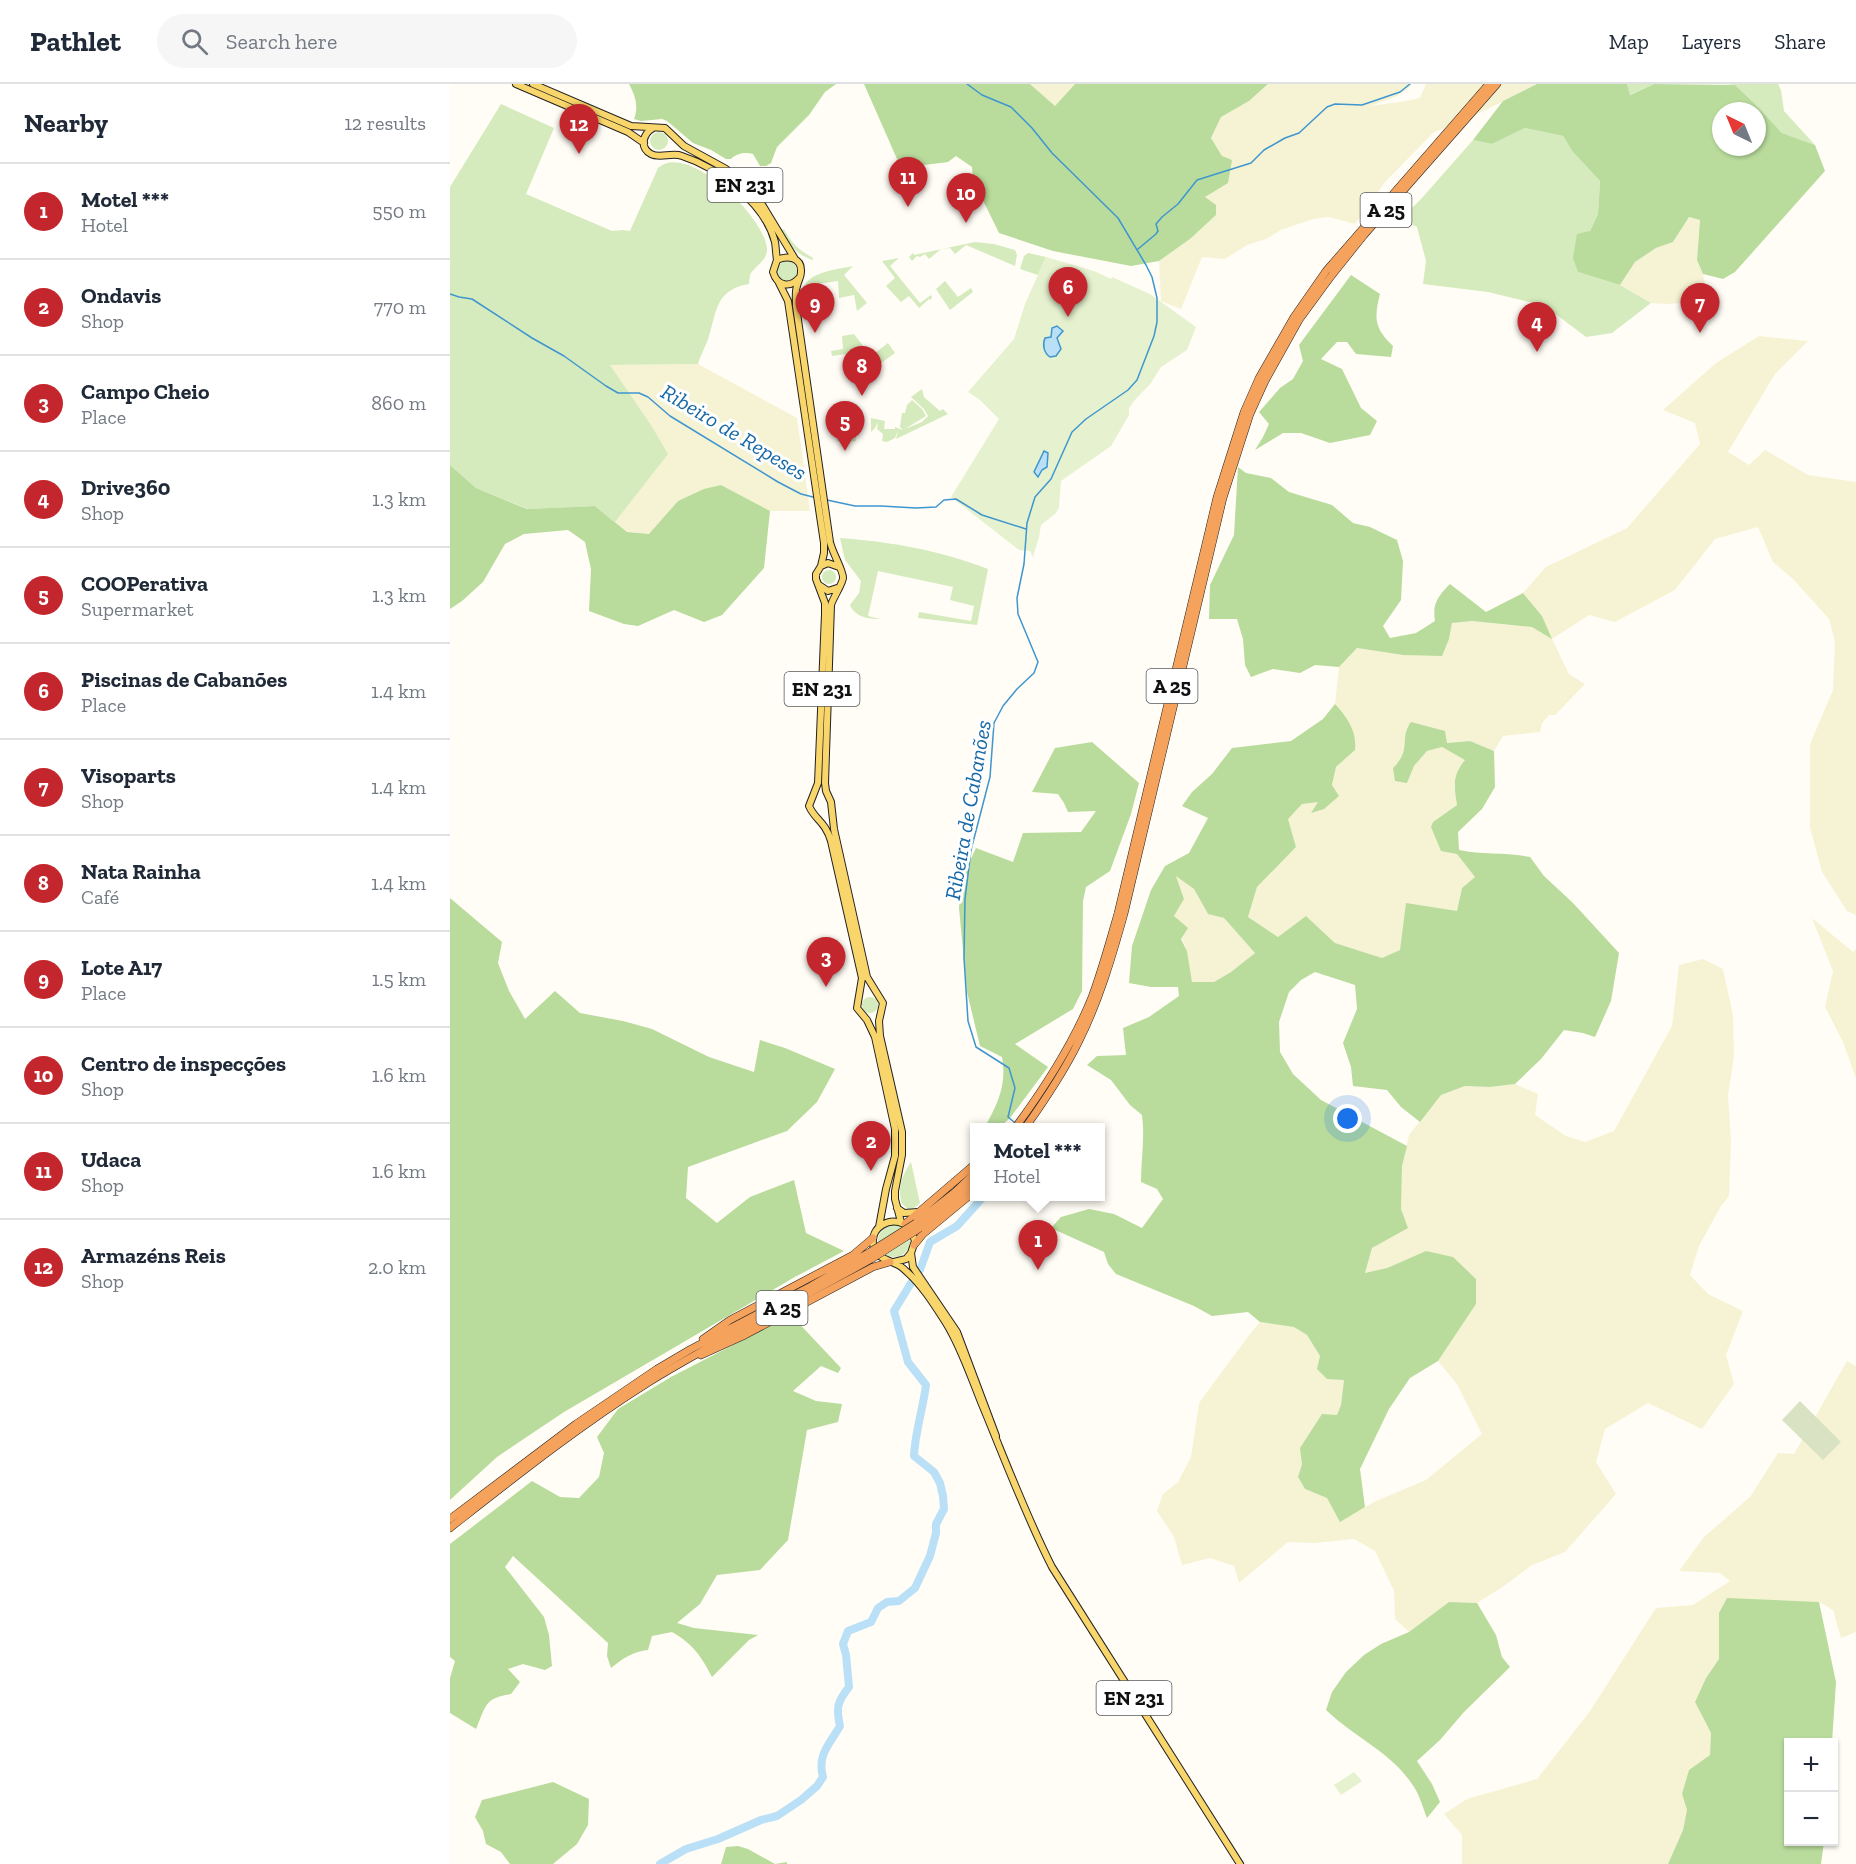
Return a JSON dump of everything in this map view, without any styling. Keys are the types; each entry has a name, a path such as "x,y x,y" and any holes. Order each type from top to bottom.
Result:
{"highway":[{"name":"A 25","path":"1018,1123 1056,1069 1074,1035 1092,997 1104,960 1118,914 1217,497 1244,412 1307,297 1489,84"},
{"name":"A 25","path":"1283,341 1364,235 1497,84"},
{"name":"A 25","path":"1028,1123 1062,1073 1080,1040 1111,961 1127,903 1223,498 1262,380"},
{"path":"903,1223 921,1211 970,1168"},
{"name":"A 25","path":"918,1226 970,1178"},
{"name":"A 25","path":"450,1528 561,1442 648,1383 871,1255 918,1226 970,1186"},
{"path":"913,1249 923,1234 970,1195"},
{"path":"691,1349 721,1326 853,1255 873,1238"},
{"name":"A 25","path":"450,1520 584,1418 626,1389 691,1349 871,1255"},
{"path":"690,1358 711,1352 873,1267 892,1262"}],"main road":[{"name":"EN 231","path":"516,84 628,132 644,143 645,148 652,155 679,154 711,169 735,186 754,205 775,242 777,260 773,272 789,305 824,543 824,554 816,574 825,603 819,767 818,783 809,806 812,813 826,826 831,841 862,978 857,1008 875,1037 896,1142 894,1162 879,1227 873,1238 873,1246 883,1259 892,1262 916,1281 950,1330 1041,1547 1240,1864"},
{"name":"EN 231","path":"533,84 631,126 665,128 684,146 720,165 742,182 763,206 801,269 795,294 796,306 832,553 840,567 843,579 831,605 825,783 831,802 867,977 883,1003 879,1027 880,1036 902,1138 900,1168 895,1191 897,1208 903,1223 913,1233 913,1267 961,1339 996,1436"},
{"path":"644,143 645,135 656,127"},
{"path":"666,154 672,147 671,134"},
{"path":"777,260 786,256 795,259"},
{"path":"779,283 793,284 800,278"},
{"path":"820,566 832,563 840,567"},
{"path":"817,583 824,590 837,588"},
{"path":"813,796 822,793 828,796"},
{"path":"816,815 823,816 831,809"},
{"path":"860,995 868,991 877,993"},
{"path":"864,1017 872,1018 882,1011"},
{"path":"897,1208 904,1213 911,1214 921,1211"},
{"path":"879,1227 889,1221 903,1223"},
{"path":"892,1262 902,1261 913,1249"}],"shaded area":[{"path":"1030,84 1075,84 1055,106"},
{"path":"1268,84 1412,84 1395,97 1370,106 1420,98 1426,84 1537,84 1433,133 1385,182 1355,224 1329,217 1313,219 1247,245 1225,259 1202,257 1181,309 1161,301 1159,261 1190,239 1216,215 1205,198 1222,156 1211,138 1221,117 1249,101"},
{"path":"1689,217 1700,220 1697,260 1705,285 1698,301 1651,303 1620,285 1635,262 1656,248 1673,242"},
{"path":"1759,336 1808,341 1775,374 1728,452 1749,465 1765,450 1808,475 1856,482 1856,915 1847,911 1822,872 1810,827 1810,744 1833,690 1835,642 1829,619 1793,579 1773,562 1758,527 1715,539 1675,590 1615,622 1589,615 1552,639 1569,674 1585,684 1555,715 1549,715 1542,723 1540,732 1503,736 1494,751 1470,741 1447,743 1411,722 1407,728 1402,759 1407,783 1414,766 1427,751 1442,747 1466,760 1454,785 1457,805 1433,822 1475,877 1462,888 1457,911 1400,950 1382,958 1335,943 1306,916 1278,937 1248,917 1257,887 1296,847 1287,819 1302,804 1318,802 1312,812 1339,796 1332,785 1336,767 1355,750 1345,716 1335,704 1339,667 1357,648 1403,655 1449,639 1452,623 1472,621 1532,627 1542,616 1523,593 1546,567 1627,528 1700,444 1695,423 1663,410 1716,363"},
{"path":"698,364 797,418 810,511 770,511 721,485 678,501 650,534 627,532 615,522 667,454 651,425 609,365"},
{"path":"1176,875 1194,889 1208,914 1224,918 1255,953 1214,982 1192,983 1187,951 1174,916 1184,899"},
{"path":"1812,918 1853,952 1856,949 1856,1078 1843,1042 1825,1007 1833,971"},
{"path":"1703,959 1723,969 1733,1015 1734,1056 1728,1096 1731,1141 1729,1196 1699,1246 1690,1275 1708,1294 1743,1311 1726,1355 1734,1384 1702,1429 1648,1403 1605,1429 1596,1462 1616,1494 1565,1552 1532,1565 1477,1603 1449,1602 1409,1632 1395,1619 1394,1591 1375,1551 1354,1539 1314,1543 1288,1542 1239,1583 1234,1566 1210,1558 1182,1565 1174,1537 1157,1511 1163,1494 1178,1482 1191,1457 1199,1403 1260,1322 1294,1327 1307,1335 1320,1356 1344,1379 1341,1405 1337,1416 1302,1464 1298,1477 1305,1489 1327,1498 1340,1521 1376,1501 1426,1480 1482,1434 1457,1384 1438,1361 1476,1304 1426,1251 1387,1268 1365,1273 1372,1248 1407,1228 1401,1209 1402,1166 1409,1135 1441,1095 1465,1086 1490,1087 1515,1084 1538,1094 1535,1115 1566,1136 1585,1142 1614,1131 1672,1026 1679,965"},
{"path":"1847,1361 1856,1366 1856,1632 1841,1638 1833,1610 1819,1602 1719,1613 1719,1659 1706,1678 1695,1702 1711,1733 1710,1755 1682,1794 1687,1810 1683,1830 1668,1864 1462,1864 1462,1835 1444,1814 1467,1799 1537,1779 1590,1711 1656,1608 1693,1605 1730,1581 1720,1573 1679,1571 1704,1537 1750,1497 1778,1453 1794,1454"}],"green space":[{"path":"629,84 836,84 825,92 809,115 777,147 771,163 760,166 750,153 726,159 693,143 662,119 641,121 634,119 636,101"},
{"path":"864,84 1030,84 1055,106 1075,84 1268,84 1249,101 1221,117 1211,138 1222,156 1232,160 1228,183 1205,197 1216,205 1216,215 1190,239 1159,261 1131,266 1053,251 999,233 973,180 972,167 956,156 948,162 901,168"},
{"path":"1537,84 1627,84 1630,95 1654,84 1735,85 1753,102 1712,102 1712,156 1766,156 1766,116 1782,133 1815,145 1825,171 1735,272 1723,279 1703,274 1697,260 1700,220 1689,217 1673,242 1656,248 1635,262 1620,285 1578,272 1573,258 1577,234 1590,231 1598,214 1600,181 1572,151 1563,136 1525,128 1492,144 1473,140 1503,101"},
{"path":"1627,84 1654,84 1629,95"},
{"path":"1726,84 1778,84 1784,111 1815,145 1782,133 1766,116 1766,102 1753,102 1735,85"},
{"path":"501,104 554,128 526,194 612,231 630,231 658,168 671,162 687,165 704,173 739,202 763,234 767,248 763,260 750,275 749,284 729,292 718,305 698,364 610,365 668,454 615,522 595,506 528,509 476,488 450,465 450,187"},
{"path":"1525,128 1563,136 1572,151 1600,181 1598,214 1590,231 1578,272 1620,285 1651,303 1612,333 1586,337 1545,306 1488,292 1423,284 1426,261 1417,227 1401,219 1473,140 1492,144"},
{"path":"659,132 665,135 668,141 665,147 659,150 653,147 650,141 653,135"},
{"path":"784,229 793,242 813,260 794,249 781,230"},
{"path":"975,242 1015,250 1017,255 1015,266 966,245 955,254 950,248 943,249"},
{"path":"941,249 929,259 925,254 917,256 912,261 909,257 913,253 914,255"},
{"path":"1028,253 1046,257 1038,275 1020,269 1024,256"},
{"path":"1046,257 1094,271 1111,279 1112,277 1150,294 1196,327 1187,350 1161,367 1151,383 1129,408 1129,415 1111,446 1061,481 1059,508 1041,525 1033,557 1030,551 1019,550 951,497 999,419 980,400 968,392 1014,339 1025,304"},
{"path":"899,258 890,266 920,303 931,295 932,297 919,308 909,296 901,302 886,286 895,278 882,261"},
{"path":"787,261 794,264 797,271 794,278 787,281 780,278 777,271 780,264"},
{"path":"853,266 844,275 867,303 857,311 854,295 839,298 838,281 817,284 818,292 802,295 802,301 800,301 805,284 811,278 818,274"},
{"path":"1351,275 1380,294 1377,322 1382,334 1393,346 1391,357 1356,354 1347,342 1337,342 1321,359 1342,369 1361,408 1377,421 1370,435 1330,443 1301,433 1283,433 1255,450 1269,424 1259,412 1280,388 1293,379 1303,361 1299,345"},
{"path":"945,281 958,297 971,288 973,292 950,310 936,289"},
{"path":"854,334 867,351 832,356 831,351 843,349 842,336"},
{"path":"888,343 895,353 866,374 867,381 850,379 846,356 869,353 871,356"},
{"path":"922,389 924,397 940,411 943,409 948,414 896,439 898,430 895,438 887,442 882,441 883,434 877,429 878,422 871,432 871,418 885,421 884,429 895,429 895,427 903,430 900,427 902,413 905,413 907,405 912,400 926,416 905,429 922,422 928,416 924,409 911,397"},
{"path":"851,422 854,425 856,441 843,443 837,441 834,424"},
{"path":"450,465 476,488 527,509 595,506 627,532 649,534 678,501 704,489 721,485 770,511 764,568 722,615 704,622 674,610 638,626 624,624 589,611 591,569 585,542 568,530 524,534 505,544 483,582 450,609"},
{"path":"1238,467 1246,473 1271,478 1289,492 1332,505 1353,523 1370,527 1397,540 1403,561 1401,600 1383,626 1390,638 1416,633 1435,621 1434,610 1437,601 1450,584 1486,612 1523,593 1542,616 1552,639 1532,627 1472,621 1452,623 1442,656 1403,655 1357,648 1339,667 1315,665 1300,673 1273,669 1251,677 1245,665 1243,639 1237,619 1209,619 1210,585 1234,535"},
{"path":"840,538 915,548 988,569 977,625 918,618 919,612 971,621 974,606 950,600 953,587 878,571 868,616 880,619 859,615 850,605 859,593 861,581 845,560"},
{"path":"826,570 832,570 836,577 832,584 826,584 822,580 822,574"},
{"path":"1335,704 1348,720 1355,737 1355,750 1336,767 1332,785 1339,796 1324,809 1311,813 1318,802 1302,804 1288,819 1296,847 1257,887 1248,917 1278,937 1306,916 1335,943 1382,958 1400,950 1406,903 1457,911 1462,888 1475,877 1457,854 1441,851 1431,827 1433,822 1457,805 1455,781 1465,760 1442,747 1427,751 1414,766 1407,783 1395,781 1393,768 1402,755 1406,733 1411,722 1445,731 1447,743 1470,741 1494,751 1495,787 1482,809 1458,832 1459,850 1530,857 1544,876 1573,903 1619,953 1611,1001 1595,1037 1564,1030 1541,1059 1515,1084 1490,1087 1465,1086 1441,1095 1420,1122 1401,1107 1387,1090 1353,1086 1351,1067 1343,1043 1357,1009 1355,985 1315,972 1301,980 1289,992 1279,1022 1280,1052 1293,1074 1321,1100 1407,1146 1402,1166 1401,1209 1408,1228 1372,1248 1365,1273 1387,1268 1426,1251 1453,1257 1476,1279 1476,1304 1438,1361 1410,1378 1389,1409 1360,1469 1365,1507 1340,1522 1327,1498 1305,1489 1298,1477 1302,1464 1300,1448 1322,1414 1337,1415 1341,1405 1344,1380 1327,1379 1317,1369 1320,1356 1307,1335 1294,1327 1260,1322 1248,1312 1212,1316 1194,1306 1116,1274 1108,1264 1104,1252 1051,1228 1061,1217 1089,1209 1114,1214 1142,1228 1163,1199 1157,1189 1141,1182 1142,1115 1130,1105 1111,1080 1087,1065 1097,1056 1126,1055 1123,1028 1149,1017 1179,996 1178,987 1151,987 1129,983 1132,946 1151,890 1165,866 1189,853 1208,818 1182,806 1192,792 1212,774 1232,748 1291,741 1323,719","holes":["1176,876 1194,889 1208,914 1224,918 1255,953 1214,982 1192,982 1187,951 1181,939 1188,928 1174,916 1184,899"]},
{"path":"1092,742 1139,783 1131,814 1110,871 1086,887 1083,901 1082,991 1073,1009 1015,1044 1048,1067 1010,1118 1004,1123 987,1123 1000,1094 1003,1076 1002,1057 980,1046 967,992 959,908 962,877 976,848 1013,862 1023,833 1081,832 1096,811 1068,812 1058,794 1032,792 1055,748"},
{"path":"450,898 502,942 498,963 509,991 525,1019 555,991 580,1013 652,1029 709,1057 754,1072 760,1040 835,1069 817,1102 787,1131 688,1167 686,1198 717,1223 750,1197 794,1180 806,1233 844,1251 793,1278 564,1412 497,1457 450,1500"},
{"path":"870,997 878,1005 870,1013 862,1005"},
{"path":"911,1162 920,1203 908,1209 902,1204 900,1188"},
{"path":"894,1225 905,1230 910,1241 905,1252 894,1257 883,1252 878,1241 883,1230"},
{"path":"791,1315 841,1368 838,1373 821,1366 793,1391 816,1401 842,1404 838,1422 807,1430 788,1540 760,1570 717,1575 700,1604 677,1623 694,1628 758,1635 749,1640 712,1677 696,1651 672,1632 652,1636 648,1650 628,1656 611,1668 607,1656 608,1643 513,1556 505,1567 544,1617 549,1635 552,1666 545,1670 523,1664 508,1669 520,1682 511,1694 496,1698 487,1704 476,1729 450,1713 450,1678 455,1661 450,1657 450,1544 532,1481 560,1497 579,1498 599,1477 604,1453 597,1437 618,1409 671,1377"},
{"path":"1800,1401 1841,1442 1823,1460 1782,1420"},
{"path":"1727,1598 1819,1602 1836,1682 1832,1738 1784,1738 1784,1846 1823,1846 1821,1864 1668,1864 1683,1830 1687,1810 1682,1794 1689,1770 1710,1755 1711,1733 1695,1702 1706,1678 1719,1659 1719,1613"},
{"path":"1449,1602 1477,1603 1496,1635 1502,1657 1510,1667 1417,1761 1432,1784 1440,1802 1427,1818 1414,1787 1395,1764 1326,1710 1332,1692 1346,1672 1364,1655 1381,1644 1409,1632"},
{"path":"1354,1772 1362,1781 1341,1795 1334,1785"},
{"path":"553,1782 589,1799 588,1825 577,1844 553,1864 510,1864 501,1852 486,1844 483,1831 475,1817 482,1800"},
{"path":"738,1846 775,1864 721,1864 726,1847"}],"water":[{"path":"1057,326 1063,331 1057,338 1061,349 1056,356 1050,357 1045,351 1044,341 1045,338 1051,337 1052,328"},
{"path":"1044,451 1048,453 1047,467 1038,477 1034,472"}],"waterway":[{"name":"Ribeira de Cabanões","path":"967,84 982,95 1011,107 1052,153 1118,218 1152,277 1157,298 1157,322 1154,336 1137,380 1128,390 1086,419 1072,432 1051,479 1035,497 1027,523 1024,564 1017,598 1018,614 1038,662 1034,673 1003,706 994,723 990,777 971,850 965,899 964,958 968,1021 976,1047 1009,1068 1015,1088 1008,1117 1014,1122"},
{"path":"1138,249 1156,234 1158,231 1156,224 1178,204 1197,180 1251,163 1264,150 1299,133 1327,107 1335,104 1362,105 1400,92 1410,84"},
{"name":"Ribeiro de Repeses","path":"450,294 472,299 564,356 618,393 639,393 648,397 670,416 778,482 801,494 813,497"},
{"path":"827,500 855,506 916,508 936,507 944,500 956,499 982,515 1026,529"},
{"path":"920,1270 930,1242 957,1226 980,1201"},
{"path":"660,1864 686,1849 777,1816 817,1786 823,1777 823,1756 840,1726 838,1714 840,1701 849,1687 843,1644 848,1631 871,1622 878,1608 887,1602 899,1601 915,1588 930,1556 936,1524 944,1509 943,1496 934,1472 914,1456 926,1385 908,1362 894,1311 911,1283"}],"place":[{"name":"Armazéns Reis","path":"579,154"},
{"name":"Udaca","path":"908,207"},
{"name":"Centro de inspecções","path":"966,223"},
{"name":"Piscinas de Cabanões","path":"1068,317"},
{"name":"Lote A17","path":"815,333"},
{"name":"Visoparts","path":"1700,333"},
{"name":"Drive360","path":"1537,352"},
{"name":"Nata Rainha","path":"862,396"},
{"name":"COOPerativa","path":"845,451"},
{"name":"Campo Cheio","path":"826,987"},
{"name":"Ondavis","path":"871,1171"},
{"name":"Motel ***","path":"1038,1270"}]}
